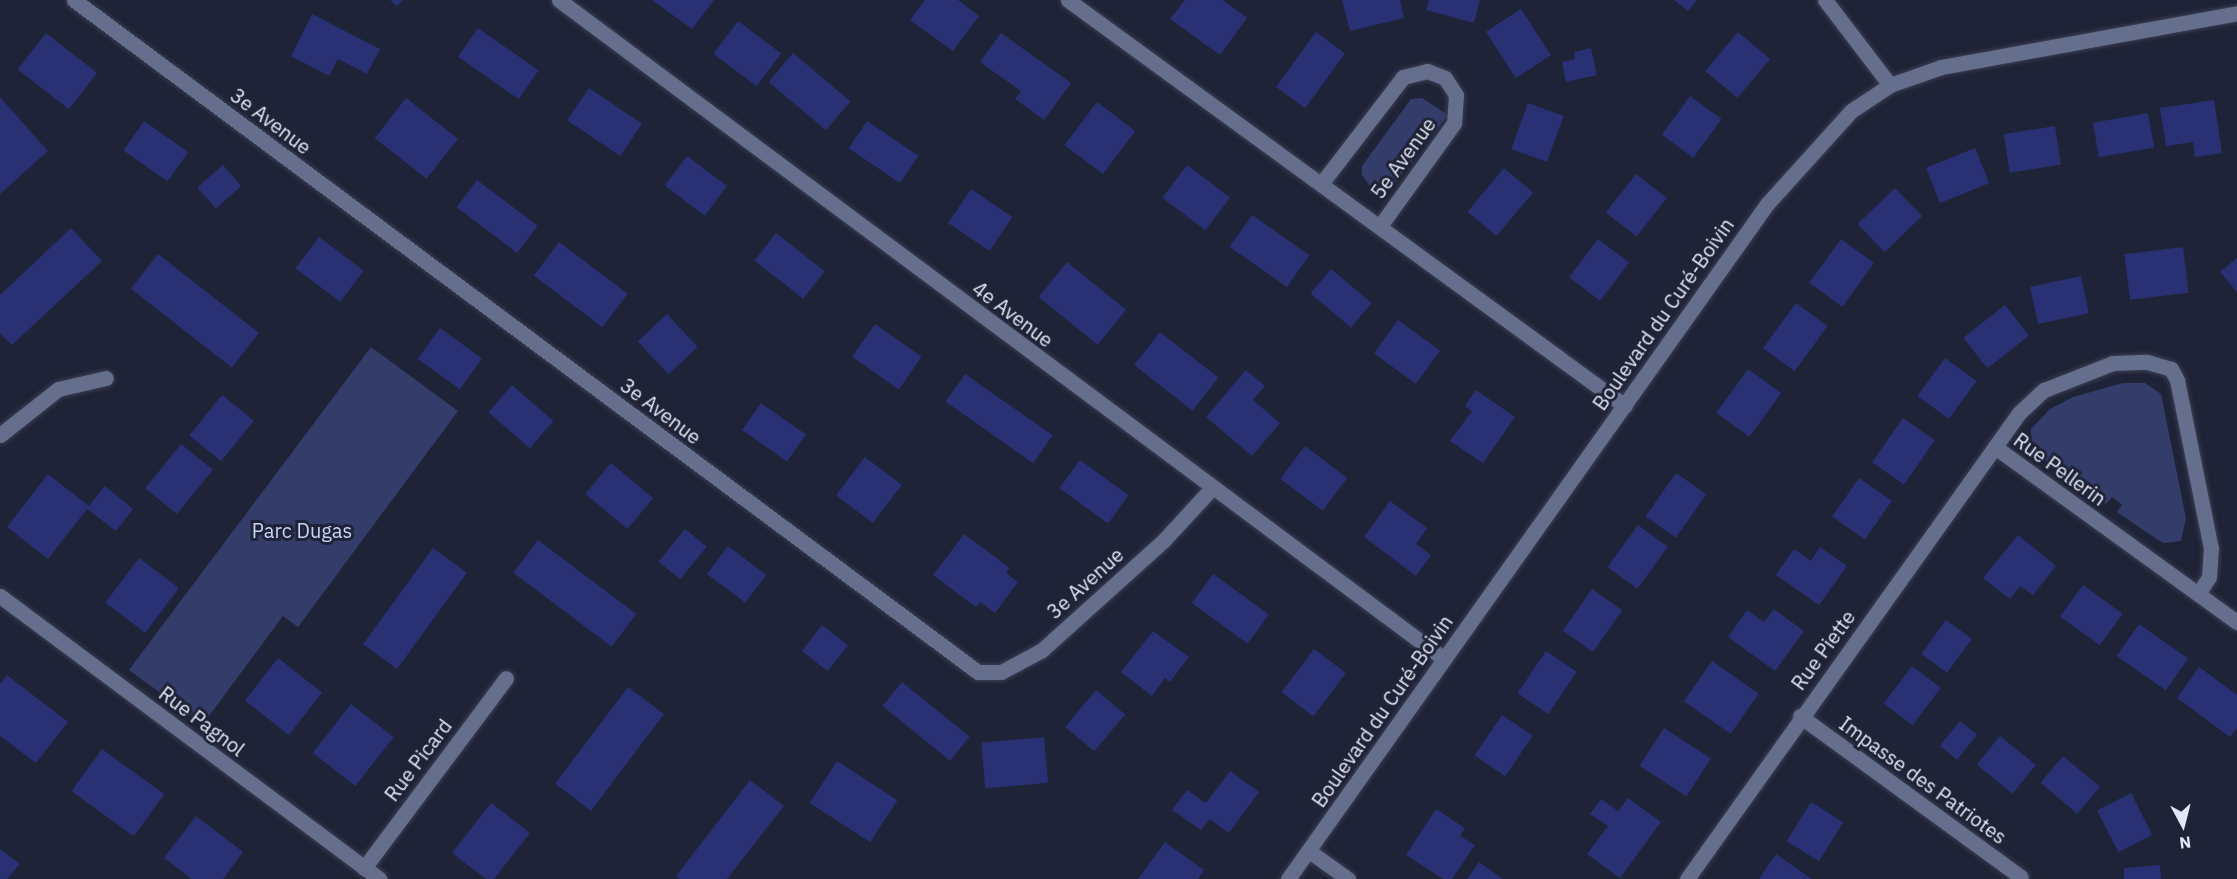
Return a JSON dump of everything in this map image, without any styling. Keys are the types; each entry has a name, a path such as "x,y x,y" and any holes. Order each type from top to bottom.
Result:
{"street":[{"name":"3e Avenue","path":"74,0 978,672 1001,672 1042,650 1164,540 1212,488"},
{"name":"4e Avenue","path":"560,0 1444,659"},
{"name":"5e Avenue","path":"1068,0 1624,406"},
{"path":"1825,0 1890,85"},
{"name":"Boulevard du Curé-Boivin","path":"1288,879 1797,167 1851,111 1890,85 1916,74 1978,58 2237,13"},
{"name":"5e Avenue","path":"1321,184 1403,77 1427,71 1445,78 1456,95 1454,123 1380,226"},
{"name":"Rue Pellerin","path":"2198,594 2209,577 2211,548 2177,380 2171,369 2159,363 2132,361 2059,382 2033,398 1995,447 2198,594 2237,622"},
{"path":"0,435 58,389 106,378"},
{"name":"Rue Piette","path":"1687,879 1800,716 1995,447"},
{"name":"Rue Pagnol","path":"0,596 379,879"},
{"name":"Rue Picard","path":"364,868 506,678"},
{"name":"Impasse des Patriotes","path":"1800,716 2021,878"},
{"path":"1309,851 1348,879"}],"green space":[{"path":"1422,98 1448,115 1388,192 1372,189 1362,175 1362,166 1411,99"},
{"name":"Parc Dugas","path":"371,347 458,411 298,627 283,616 203,724 129,670"},
{"path":"2123,383 2145,383 2161,394 2186,518 2181,541 2164,543 2158,540 2117,512 2122,505 2112,497 2106,504 2040,457 2032,446 2031,429 2050,409 2073,397"}],"building":[{"path":"390,0 403,0 397,6"},
{"path":"652,0 714,0 692,29"},
{"path":"925,0 958,0 979,16 953,51 910,20"},
{"path":"1185,0 1223,0 1247,18 1220,55 1170,19"},
{"path":"1342,0 1400,0 1404,18 1350,31"},
{"path":"1429,0 1480,0 1474,23 1426,10"},
{"path":"1674,0 1697,0 1688,11"},
{"path":"1521,9 1551,55 1516,78 1486,32"},
{"path":"312,14 380,49 367,74 338,59 329,76 291,56"},
{"path":"738,21 781,53 756,86 713,54"},
{"path":"478,28 539,70 519,99 458,57"},
{"path":"1316,32 1345,53 1305,108 1276,87"},
{"path":"1738,32 1770,59 1737,98 1705,71"},
{"path":"46,33 97,73 69,109 18,69"},
{"path":"1001,33 1071,83 1044,120 1015,99 1021,91 980,62"},
{"path":"1591,48 1597,75 1566,82 1562,62 1575,59 1574,52"},
{"path":"793,53 850,101 826,130 769,82"},
{"path":"589,88 642,124 620,156 567,120"},
{"path":"1690,96 1722,119 1693,158 1662,135"},
{"path":"0,97 48,151 0,194"},
{"path":"406,98 458,139 427,179 375,138"},
{"path":"2214,100 2222,153 2195,157 2193,142 2166,146 2160,108"},
{"path":"1097,102 1135,131 1103,174 1065,145"},
{"path":"1528,103 1564,116 1547,162 1511,149"},
{"path":"2148,113 2154,147 2099,157 2093,123"},
{"path":"144,121 188,152 168,181 123,150"},
{"path":"867,121 918,156 900,183 849,148"},
{"path":"2055,126 2061,165 2010,173 2004,134"},
{"path":"1975,148 1989,183 1940,203 1926,168"},
{"path":"687,156 727,186 705,216 665,186"},
{"path":"223,165 241,186 216,208 197,187"},
{"path":"1187,165 1230,197 1205,230 1162,198"},
{"path":"1504,168 1533,192 1496,236 1467,212"},
{"path":"1636,174 1667,198 1637,237 1606,213"},
{"path":"477,180 538,226 517,253 457,207"},
{"path":"1895,188 1922,216 1885,252 1858,224"},
{"path":"971,189 1012,217 990,251 948,223"},
{"path":"1252,215 1309,255 1287,287 1230,247"},
{"path":"71,228 102,261 12,345 0,333 0,295"},
{"path":"776,233 825,271 803,299 754,261"},
{"path":"319,237 364,271 340,302 296,268"},
{"path":"1598,239 1629,262 1600,301 1569,277"},
{"path":"1841,239 1874,263 1842,307 1809,283"},
{"path":"559,242 628,294 602,327 534,276"},
{"path":"2183,247 2189,293 2130,300 2124,254"},
{"path":"158,254 259,333 232,367 131,289"},
{"path":"2237,258 2237,292 2220,272"},
{"path":"1067,262 1126,310 1098,345 1039,297"},
{"path":"1331,269 1372,303 1351,328 1310,294"},
{"path":"2081,276 2089,313 2038,324 2030,287"},
{"path":"1796,303 1828,326 1795,371 1763,348"},
{"path":"2005,305 2029,336 1987,368 1963,338"},
{"path":"667,314 698,347 668,374 638,341"},
{"path":"1398,320 1440,351 1416,384 1374,353"},
{"path":"875,324 922,357 899,389 852,357"},
{"path":"440,328 482,359 460,389 418,359"},
{"path":"1160,332 1218,378 1192,411 1134,365"},
{"path":"1945,358 1977,381 1949,419 1917,396"},
{"path":"1748,369 1781,393 1749,437 1716,413"},
{"path":"1246,370 1265,386 1253,400 1280,423 1252,456 1206,417"},
{"path":"965,374 1053,435 1033,463 945,402"},
{"path":"512,385 554,421 530,448 488,412"},
{"path":"1476,390 1515,417 1483,463 1450,441 1472,411 1465,406"},
{"path":"222,395 254,421 221,461 189,435"},
{"path":"761,403 806,435 787,462 742,430"},
{"path":"1903,418 1935,440 1904,485 1872,462"},
{"path":"181,444 213,470 177,514 145,488"},
{"path":"1305,446 1347,478 1323,511 1280,479"},
{"path":"865,457 902,485 873,523 836,495"},
{"path":"1080,460 1129,495 1108,524 1059,488"},
{"path":"611,463 653,498 627,529 585,494"},
{"path":"1676,473 1706,494 1676,538 1646,516"},
{"path":"48,474 89,506 105,486 133,509 116,531 87,509 48,559 7,527"},
{"path":"1859,478 1892,501 1865,539 1832,517"},
{"path":"1390,501 1427,528 1416,544 1431,555 1416,576 1364,537"},
{"path":"1638,525 1668,547 1637,589 1607,567"},
{"path":"685,529 707,547 680,579 659,562"},
{"path":"964,534 1010,568 1006,573 1018,582 995,613 980,602 976,607 933,575"},
{"path":"2018,535 2056,566 2033,595 2020,586 2010,599 1983,578"},
{"path":"538,540 636,614 612,647 513,573"},
{"path":"728,546 766,575 745,603 707,574"},
{"path":"1820,547 1847,566 1819,605 1776,575 1794,549 1811,561"},
{"path":"433,548 467,573 397,669 363,644"},
{"path":"139,558 179,588 145,633 105,603"},
{"path":"1213,574 1269,615 1248,644 1192,603"},
{"path":"2083,585 2123,614 2100,645 2060,617"},
{"path":"1592,589 1622,610 1593,652 1563,631"},
{"path":"1774,609 1804,631 1775,671 1728,637 1747,610 1764,622"},
{"path":"1946,620 1972,639 1947,673 1921,654"},
{"path":"2139,624 2188,658 2166,690 2117,656"},
{"path":"822,625 848,645 828,671 802,651"},
{"path":"1153,631 1189,657 1170,682 1165,678 1152,696 1121,672"},
{"path":"1314,649 1346,673 1313,716 1282,692"},
{"path":"1546,651 1577,672 1548,714 1517,693"},
{"path":"278,658 322,692 289,735 245,701"},
{"path":"1712,661 1759,694 1731,734 1684,701"},
{"path":"1912,666 1941,688 1912,725 1884,704"},
{"path":"2199,667 2237,695 2237,728 2230,737 2177,698"},
{"path":"7,675 68,722 36,763 0,736 0,684"},
{"path":"902,682 970,737 950,761 882,706"},
{"path":"628,687 664,714 591,811 555,784"},
{"path":"1096,690 1125,714 1094,751 1065,727"},
{"path":"351,704 394,737 355,786 313,753"},
{"path":"1502,715 1533,736 1505,776 1475,756"},
{"path":"1960,721 1977,735 1957,760 1940,746"},
{"path":"1664,728 1711,758 1686,796 1639,766"},
{"path":"2000,736 2036,765 2012,794 1977,765"},
{"path":"1044,737 1048,783 985,788 981,742"},
{"path":"102,749 164,794 134,836 71,791"},
{"path":"2063,756 2100,787 2077,814 2041,783"},
{"path":"837,761 897,800 870,842 810,803"},
{"path":"1230,771 1259,792 1229,833 1210,819 1201,830 1172,810 1187,790 1206,803"},
{"path":"750,780 784,806 727,879 680,879 676,876"},
{"path":"2131,793 2152,835 2118,852 2097,810"},
{"path":"1628,798 1661,822 1620,878 1587,854 1608,826 1590,814 1601,799 1618,811"},
{"path":"1811,802 1843,822 1819,861 1787,841"},
{"path":"491,803 530,833 494,879 486,879 452,853"},
{"path":"1436,809 1465,828 1460,836 1475,845 1452,879 1443,879 1406,855"},
{"path":"196,816 243,852 223,879 192,879 164,858"},
{"path":"1165,842 1204,870 1198,879 1138,879"},
{"path":"0,849 20,864 7,879 0,879"},
{"path":"1776,854 1812,879 1759,879"},
{"path":"1479,862 1503,879 1467,879"},
{"path":"2160,865 2161,879 2124,879 2124,868"}]}
